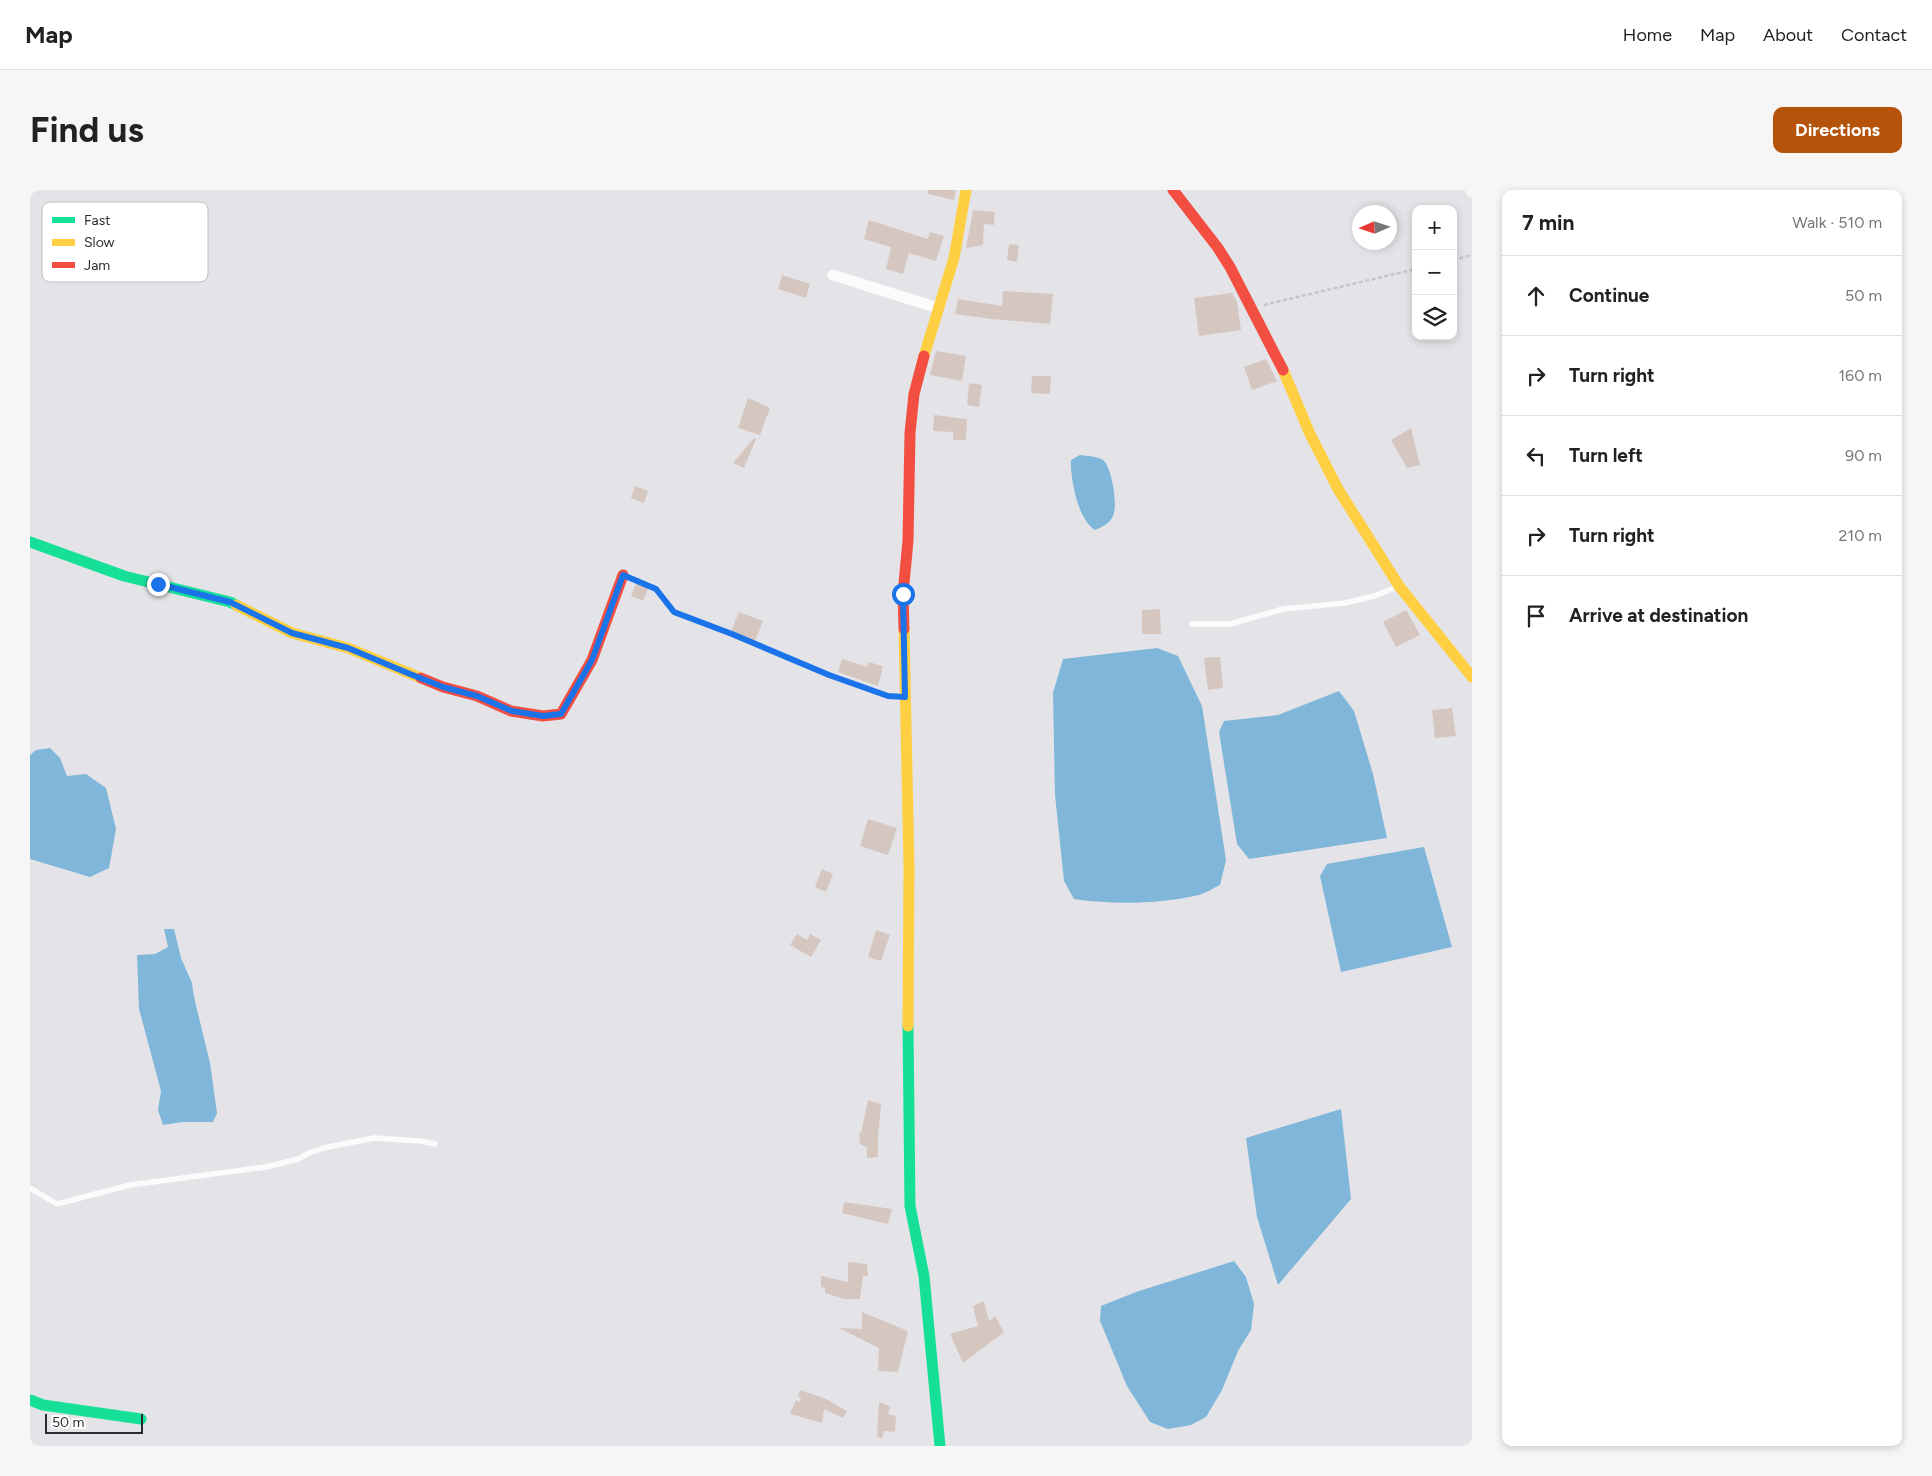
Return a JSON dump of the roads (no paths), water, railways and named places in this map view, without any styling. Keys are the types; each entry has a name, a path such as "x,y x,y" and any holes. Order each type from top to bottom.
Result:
{"street":[{"path":"940,1446 924,1276 910,1206 908,1083 909,866 903,594 908,541 910,433 914,394 954,258 966,190"},
{"path":"1173,190 1218,248 1230,268 1285,373 1324,464 1399,586 1472,677"},
{"path":"833,275 938,308"},
{"path":"30,542 124,576 230,602 292,633 348,648 443,687 477,696 512,711 543,716 561,714 574,692 592,660 623,575"},
{"path":"30,1400 43,1404 142,1419"}],"lane":[{"path":"1192,624 1230,624 1283,609 1345,603 1374,596 1399,586"},
{"path":"30,1188 57,1204 66,1203 93,1193 130,1185 266,1167 298,1159 323,1148 374,1138 422,1141 435,1144"}],"water":[{"path":"1080,455 1103,460 1109,470 1113,487 1115,504 1113,516 1107,523 1095,530 1084,517 1076,498 1071,460"},
{"path":"1157,648 1178,656 1202,706 1226,860 1220,885 1199,895 1153,902 1121,903 1074,899 1064,881 1055,795 1053,693 1063,659"},
{"path":"1339,691 1354,711 1373,774 1387,838 1249,859 1237,844 1219,732 1224,721 1278,715"},
{"path":"50,748 60,758 67,776 86,774 106,788 116,829 109,868 90,877 30,859 30,755 36,750"},
{"path":"1424,847 1452,947 1341,972 1320,876 1327,864"},
{"path":"164,929 174,929 181,958 192,983 210,1063 217,1113 213,1122 183,1122 163,1125 158,1110 161,1091 139,1009 137,955 155,954 168,947"},
{"path":"1341,1109 1351,1199 1278,1285 1257,1217 1246,1138"},
{"path":"1234,1261 1246,1277 1254,1304 1251,1330 1238,1351 1222,1390 1206,1417 1191,1425 1168,1429 1150,1422 1127,1386 1100,1321 1101,1306 1136,1292"}]}
